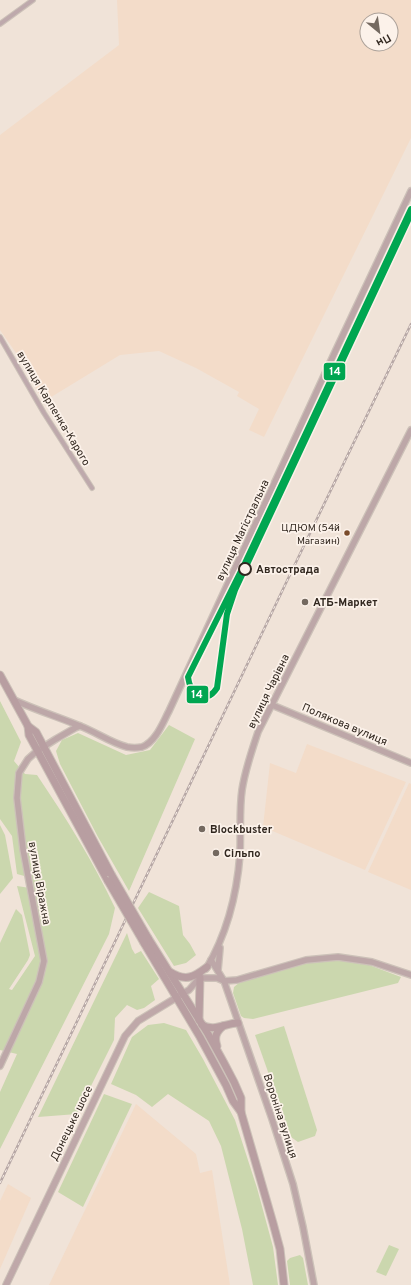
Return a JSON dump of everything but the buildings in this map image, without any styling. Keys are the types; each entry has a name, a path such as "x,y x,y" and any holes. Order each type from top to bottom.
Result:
{"highway":[{"path":"0,675 28,726 29,735 41,749 109,878 179,996 233,1101 241,1112"},
{"path":"146,940 169,971 179,996 201,1022 234,1082 241,1098 241,1112 274,1223 280,1249 284,1285"},
{"path":"169,971 176,976 184,978 192,977 207,967"},
{"path":"200,978 201,1022"},
{"path":"201,1022 210,1028 238,1023"},
{"path":"218,1052 216,1036 218,1030 223,1025"}],"main road":[{"name":"Донецьке шосе","path":"6,1285 125,1036 138,1021 179,996"}],"street":[{"path":"0,24 33,0"},
{"name":"вулиця Магістральна","path":"14,700 80,726 120,745 134,748 144,746 152,740 160,729 411,191"},
{"name":"вулиця Карпенка-Карого","path":"0,337 44,413 92,488"},
{"name":"вулиця Чарівна","path":"179,996 200,978 211,960 221,940 234,899 239,867 242,790 250,754 258,732 411,430"},
{"name":"Полякова вулиця","path":"272,705 411,762"},
{"name":"вулиця Віражна","path":"0,1066 39,982 44,961 23,849 17,798 19,773 28,759 74,728 80,726"},
{"path":"218,970 221,940"},
{"path":"200,978 217,978 224,981 237,980 306,960 338,957 372,962 411,975"},
{"name":"Вороніна вулиця","path":"211,960 224,981 293,1184 314,1285"}],"shaded area":[{"path":"117,0 411,0 411,138 264,437 249,430 259,409 237,396 239,392 196,368 159,351 120,355 43,402 23,363 0,330 0,135 119,45"},
{"path":"307,744 406,782 365,870 263,827 270,763 296,773"},
{"path":"409,783 411,784 411,890 368,872"},
{"path":"136,1104 196,1154 200,1173 212,1170 230,1285 49,1285"},
{"path":"8,1184 31,1198 0,1269 0,1201"}],"green space":[{"path":"0,701 21,742 14,761 25,774 37,775 79,840 98,873 115,908 109,934 0,1149 0,1092 17,1054 0,1050 0,943 16,909 22,915 30,955 9,989 12,990 35,956 17,886 30,888 28,877 17,874 12,836 0,819"},
{"path":"169,725 195,739 129,891 98,837 60,764 56,751 62,740 78,733 126,755 150,750"},
{"path":"0,825 5,835 13,878 0,894"},
{"path":"149,892 179,906 183,935 196,955 186,963 174,966 138,908"},
{"path":"127,933 135,954 141,951 159,979 151,986 155,1000 144,1008 137,1010 127,1005 115,1018 114,1040 77,1114 38,1117"},
{"path":"343,960 369,965 401,977 398,983 253,1019 244,1018 241,1016 233,993 234,987 240,982 308,962"},
{"path":"164,1023 186,1030 235,1120 257,1188 273,1247 278,1285 253,1285 242,1229 221,1146 209,1121 168,1094 152,1107 136,1095 111,1084 132,1037 148,1025"},
{"path":"284,1026 317,1130 315,1136 298,1142 291,1137 255,1035"},
{"path":"104,1094 132,1104 83,1207 58,1192"},
{"path":"389,1245 399,1249 386,1276 376,1272"},
{"path":"300,1255 303,1258 308,1285 290,1285 287,1261 290,1258"}],"tram line":[{"path":"218,679 218,651 225,624"}],"railway":[{"path":"0,1183 411,324"}],"transit line":[{"name":"14","path":"411,209 245,563 188,677 189,683 195,693 199,696 208,696 217,688 227,614 235,590 411,214"}],"place":[{"name":"ЦДЮМ (54й Магазин)","path":"347,533"},
{"name":"Автострада","path":"245,569"},
{"name":"АТБ-Маркет","path":"305,602"},
{"name":"Blockbuster","path":"202,829"},
{"name":"Сільпо","path":"216,853"}]}
